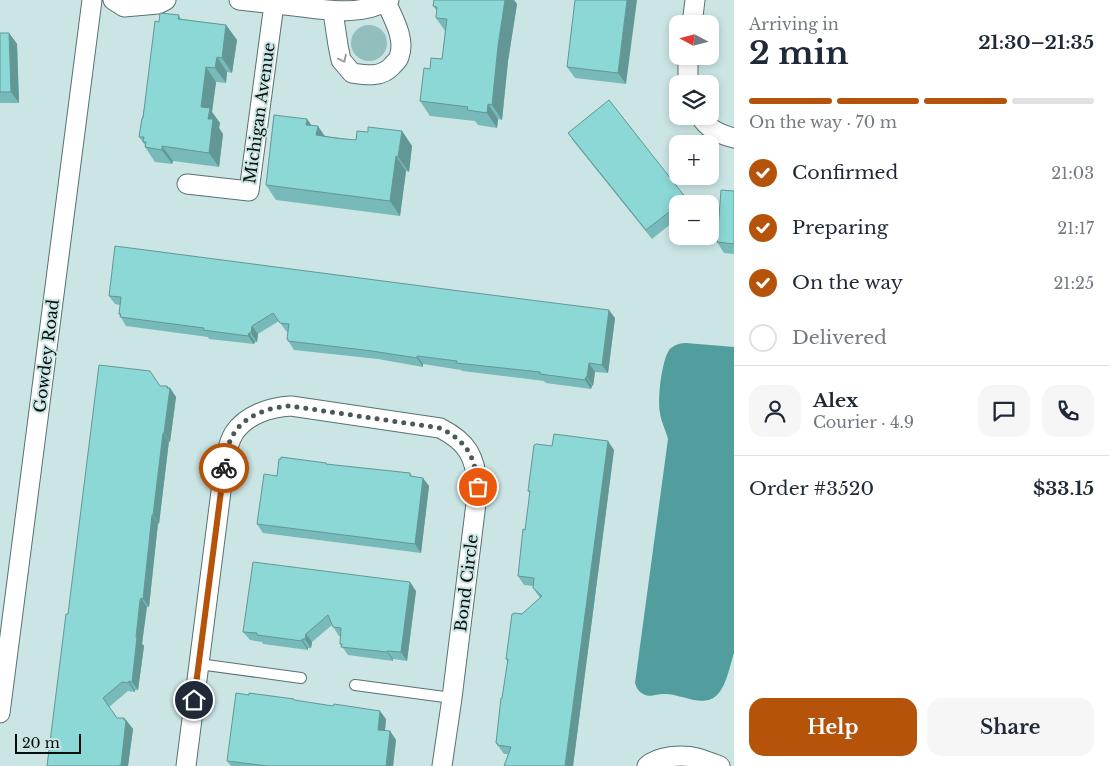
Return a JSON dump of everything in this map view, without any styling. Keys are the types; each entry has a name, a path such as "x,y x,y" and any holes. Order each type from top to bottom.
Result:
{"street":[{"name":"Gowdey Road","path":"0,712 92,0"},
{"path":"112,0 124,7 158,4 166,0"},
{"path":"239,0 333,12 373,8 388,1 398,29 401,46 398,59 388,70 378,75 352,73 341,60 333,12"},
{"path":"693,15 695,0"},
{"name":"Michigan Avenue","path":"186,184 250,191 274,4"},
{"path":"708,125 714,130 734,138"},
{"name":"Bond Circle","path":"186,766 225,460 229,443 234,432 250,418 260,412 290,406 440,428 450,433 470,455 476,470 478,487 442,766"},
{"path":"647,766 652,762 671,756 694,757 720,766"}],"lane":[{"path":"199,664 301,678"},
{"path":"355,685 452,698"}],"shaded area":[{"path":"369,25 376,26 382,30 386,36 386,50 382,56 376,60 369,61 362,60 356,56 352,50 351,43 352,36 356,30 362,26"},
{"path":"686,343 734,347 734,653 722,688 716,696 704,701 670,694 645,695 638,690 635,683 668,439 661,420 659,407 661,379 668,352 675,346"}],"building":[{"path":"434,0 505,0 492,105 488,104 487,113 467,110 468,107 420,101 424,68 430,69 431,58 442,59 447,19 436,18 437,7 433,6"},
{"path":"575,0 627,0 618,73 567,67"},
{"path":"160,13 179,15 178,19 226,25 222,58 217,57 215,68 206,67 201,107 210,108 208,119 213,119 209,153 162,146 162,150 145,147 144,137 139,137 155,21 159,22"},
{"path":"0,33 9,33 11,92 0,92"},
{"path":"609,100 669,176 669,185 676,185 684,195 669,195 669,212 646,230 568,133"},
{"path":"274,115 307,119 306,125 318,126 316,135 335,138 356,140 357,131 368,132 368,127 402,131 398,157 396,156 390,201 266,185"},
{"path":"721,190 734,191 734,244 719,242"},
{"path":"115,246 609,310 602,365 589,363 585,380 540,374 540,372 456,363 457,361 417,356 417,358 288,341 289,324 280,323 273,313 252,326 251,333 248,336 120,317 121,297 109,296"},
{"path":"99,365 150,371 160,386 170,388 152,515 143,599 141,598 140,600 132,682 122,682 103,698 117,718 124,718 126,720 121,765 47,766 66,614 68,614"},
{"path":"554,434 608,441 565,766 504,766 511,747 497,745 496,743 508,659 506,659 512,614 522,614 542,596 533,588 534,578 518,576 523,529 525,530 530,491 528,491 534,445 552,446"},
{"path":"281,457 410,473 410,476 423,478 415,544 257,524 264,474 277,476 279,459"},
{"path":"253,562 410,582 401,652 341,647 341,628 333,627 328,615 306,634 305,639 302,639 302,641 243,632"},
{"path":"236,693 249,695 249,693 380,711 378,730 390,731 386,766 268,766 227,761"}],"way so far":[{"path":"224,468 229,443 234,432 242,424 260,412 290,406 440,428 450,433 460,442 470,455 476,470 478,487"}],"route":[{"path":"194,700 224,468"}]}
